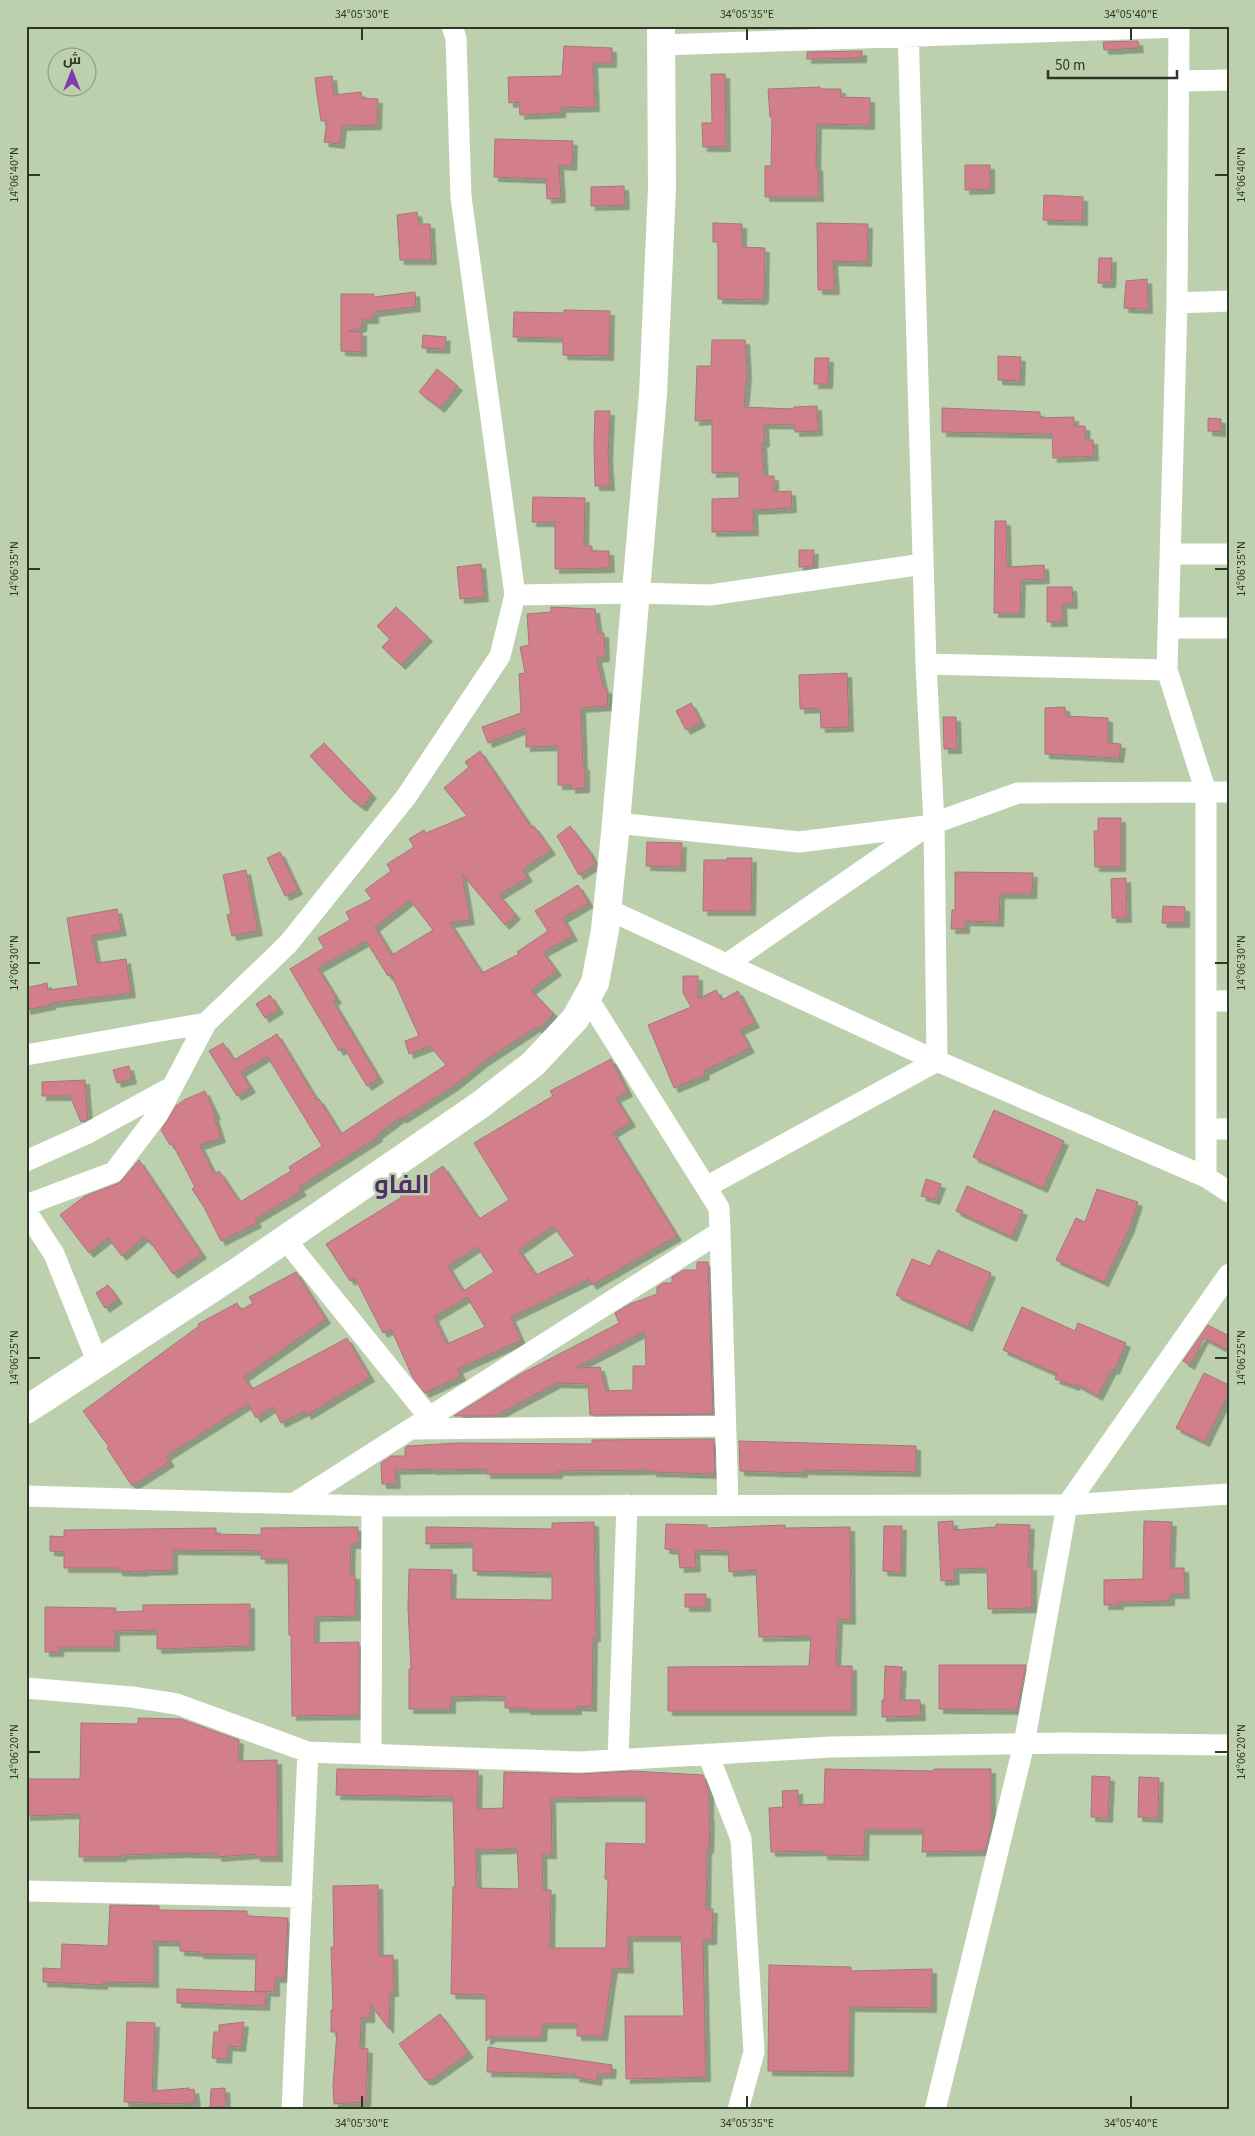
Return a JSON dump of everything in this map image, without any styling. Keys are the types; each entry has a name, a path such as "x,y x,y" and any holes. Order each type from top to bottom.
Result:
{"street":[{"path":"26,1205 114,1172 158,1114 206,1023 288,944 406,797 500,656 514,595 461,198 456,38 452,26"},
{"path":"26,1410 284,1239 474,1109 526,1070 576,1019 595,983 607,909 616,824 653,394 662,188 662,36 1179,26 1177,303 1167,670 1206,792 1206,1178"},
{"path":"908,31 936,1061"},
{"path":"1179,81 1229,80"},
{"path":"1177,303 1229,301"},
{"path":"1170,554 1229,554"},
{"path":"514,595 637,593 710,595 923,564"},
{"path":"1168,628 1229,628"},
{"path":"926,664 1167,670"},
{"path":"616,824 799,842 930,825 1018,793 1229,792"},
{"path":"727,964 930,825"},
{"path":"607,909 936,1061 1206,1178 1229,1192"},
{"path":"587,997 719,1208 728,1505"},
{"path":"1206,1001 1229,1001"},
{"path":"26,1055 206,1023"},
{"path":"706,1187 936,1061"},
{"path":"26,1161 86,1134 172,1087"},
{"path":"1206,1129 1229,1130"},
{"path":"26,1210 54,1254 98,1363"},
{"path":"293,1504 720,1232"},
{"path":"284,1239 430,1417"},
{"path":"935,2110 1024,1744 1067,1505 1229,1274"},
{"path":"411,1429 725,1426"},
{"path":"26,1496 372,1506 1067,1505 1229,1494"},
{"path":"618,1759 627,1505"},
{"path":"371,1754 372,1506"},
{"path":"26,1688 132,1697 177,1704 308,1752 580,1762 831,1747 1024,1744 1229,1745"},
{"path":"292,2110 308,1752"},
{"path":"708,1754 741,1839 754,2052 738,2110"},
{"path":"26,1892 302,1897"}],"building":[{"path":"1138,41 1139,48 1104,50 1103,42"},
{"path":"564,46 612,48 612,63 593,63 595,107 561,108 561,113 520,115 519,102 509,103 508,77 562,76"},
{"path":"862,51 862,58 807,59 807,52"},
{"path":"711,74 725,74 726,147 703,147 702,123 712,123"},
{"path":"332,76 334,95 361,92 362,98 378,99 377,125 342,126 340,144 324,142 327,121 321,121 315,78"},
{"path":"820,87 820,89 841,89 841,97 870,98 870,125 817,124 816,166 818,166 819,197 765,197 765,166 771,166 772,117 770,117 768,89"},
{"path":"495,139 573,141 572,166 559,165 561,198 547,199 546,179 494,177"},
{"path":"965,165 990,165 990,189 965,190"},
{"path":"624,186 625,205 591,206 591,187"},
{"path":"1044,195 1083,197 1083,221 1043,220"},
{"path":"417,212 419,224 430,224 432,260 400,260 397,215"},
{"path":"713,223 742,224 742,247 765,248 764,298 762,300 718,299 718,242 713,242"},
{"path":"817,223 868,224 867,262 833,261 835,290 818,290"},
{"path":"1099,258 1112,258 1111,283 1098,283"},
{"path":"1147,279 1148,309 1124,308 1126,281"},
{"path":"415,292 416,307 374,312 374,319 363,319 362,327 349,331 362,332 362,352 341,351 341,294 374,294 374,297"},
{"path":"564,310 610,311 609,356 563,355 563,338 513,337 514,312 564,313"},
{"path":"423,335 446,337 445,349 422,348"},
{"path":"712,340 745,340 747,374 744,407 794,409 794,407 817,406 818,431 795,432 795,425 764,424 765,442 762,443 764,476 774,476 774,492 791,491 792,508 753,510 754,531 712,532 712,499 739,498 739,472 712,473 712,420 695,421 697,366 711,366"},
{"path":"998,356 1021,357 1020,381 998,380"},
{"path":"815,358 829,358 828,384 814,384"},
{"path":"437,369 458,386 440,408 419,392"},
{"path":"942,408 1040,412 1040,418 1074,417 1074,426 1085,426 1086,440 1093,440 1094,456 1053,458 1052,434 942,432"},
{"path":"595,411 610,411 608,456 610,486 595,486"},
{"path":"1208,418 1221,419 1221,432 1208,431"},
{"path":"533,497 585,498 584,546 592,546 592,551 609,551 610,568 555,569 555,522 532,522"},
{"path":"995,521 1006,521 1007,567 1044,565 1045,579 1021,580 1020,613 994,613"},
{"path":"799,550 814,550 813,567 799,567"},
{"path":"481,564 484,597 460,599 457,567"},
{"path":"1047,587 1072,587 1073,604 1062,604 1063,622 1047,622"},
{"path":"396,607 428,637 401,665 382,647 390,639 377,626"},
{"path":"551,607 595,609 598,633 604,633 605,657 597,658 604,689 607,689 608,706 581,708 585,788 571,789 571,785 558,785 558,746 526,747 526,728 488,743 482,727 521,713 519,674 525,673 520,647 529,645 527,614 551,612"},
{"path":"847,673 849,727 821,728 820,708 800,709 799,675"},
{"path":"691,703 701,722 686,730 676,711"},
{"path":"1065,707 1066,716 1108,718 1108,743 1121,744 1119,758 1045,754 1045,708"},
{"path":"943,717 956,717 957,749 944,749"},
{"path":"324,743 372,794 362,807 349,797 310,756"},
{"path":"480,751 532,828 534,826 551,850 523,869 528,877 499,895 516,915 505,925 462,874 470,920 450,923 482,973 519,954 517,952 548,931 535,911 578,885 589,903 563,918 573,936 543,952 557,971 531,990 554,1014 538,1029 536,1027 483,1062 455,1085 402,1119 401,1117 377,1135 378,1137 299,1187 302,1191 255,1219 257,1223 221,1241 204,1207 192,1189 195,1187 172,1143 170,1145 161,1130 176,1106 184,1100 205,1091 216,1115 214,1116 221,1138 200,1145 214,1174 219,1171 240,1202 291,1171 289,1167 322,1146 267,1056 241,1072 251,1088 237,1096 209,1051 223,1043 234,1060 277,1034 317,1100 319,1099 341,1134 446,1065 430,1046 409,1054 405,1041 419,1036 391,974 388,976 366,941 318,968 337,999 333,1001 379,1078 367,1086 344,1048 339,1051 290,969 324,948 318,938 350,920 346,912 372,899 365,890 391,871 387,864 414,847 409,839 424,830 426,833 467,816 444,788 469,767 465,762","holes":["410,900 433,930 392,955 375,927"]},
{"path":"1098,818 1121,818 1121,867 1095,867 1094,831 1098,831"},
{"path":"570,826 589,851 596,864 579,875 557,836"},
{"path":"647,842 682,843 681,867 646,866"},
{"path":"280,852 298,890 285,896 267,858"},
{"path":"727,858 752,858 751,911 703,911 704,860 727,860"},
{"path":"246,870 258,931 232,936 227,915 231,914 223,875"},
{"path":"955,872 1033,873 1032,894 1000,894 999,922 965,921 965,929 951,929 952,910 955,910"},
{"path":"1126,878 1127,918 1112,918 1111,879"},
{"path":"1163,906 1185,907 1185,923 1162,923"},
{"path":"117,909 122,931 92,936 97,963 126,959 131,993 51,1003 51,1005 26,1010 26,988 47,983 48,990 78,986 67,918"},
{"path":"683,976 698,976 698,999 716,990 722,1000 738,991 755,1023 740,1030 750,1048 704,1071 705,1075 674,1088 648,1025 691,1007 683,993"},
{"path":"270,995 279,1009 265,1018 256,1004"},
{"path":"611,1059 628,1092 616,1098 631,1122 613,1133 677,1236 592,1285 589,1279 511,1317 521,1340 458,1369 461,1376 425,1393 413,1378 391,1329 383,1333 355,1278 350,1281 326,1244 402,1197 400,1195 443,1166 479,1219 509,1200 474,1143 553,1096 550,1091","holes":["553,1226 575,1256 536,1275 519,1250","477,1247 494,1272 463,1291 448,1266","467,1297 485,1327 447,1344 434,1317"]},
{"path":"129,1066 132,1079 117,1083 113,1070"},
{"path":"85,1080 88,1119 81,1122 70,1096 42,1096 42,1082"},
{"path":"994,1110 1064,1141 1043,1188 973,1157"},
{"path":"139,1160 202,1254 173,1274 149,1240 147,1241 144,1237 122,1256 108,1238 89,1253 60,1215 85,1196 119,1183"},
{"path":"926,1179 941,1184 935,1200 921,1196"},
{"path":"967,1186 1023,1211 1012,1237 956,1211"},
{"path":"1097,1189 1138,1202 1130,1227 1104,1282 1056,1260 1076,1218 1085,1222"},
{"path":"938,1250 991,1273 968,1327 896,1295 912,1259 930,1266"},
{"path":"697,1262 708,1262 713,1414 590,1415 588,1384 557,1383 495,1416 454,1416 519,1375 619,1323 615,1313 630,1304 657,1294 657,1287 663,1283 672,1283 672,1277 684,1270 697,1270","holes":["645,1331 646,1366 633,1366 633,1390 606,1391 600,1367 575,1368"]},
{"path":"296,1272 326,1319 244,1377 252,1389 347,1338 370,1377 307,1415 305,1411 281,1423 273,1407 256,1418 248,1404 166,1456 170,1462 132,1486 107,1448 109,1447 83,1411 199,1326 198,1324 237,1303 241,1310 253,1303 249,1297"},
{"path":"108,1285 118,1299 105,1308 96,1293"},
{"path":"1022,1307 1075,1331 1078,1323 1126,1343 1115,1370 1112,1369 1098,1396 1076,1384 1075,1386 1055,1379 1057,1374 1003,1350"},
{"path":"1208,1325 1229,1336 1229,1351 1204,1338 1190,1365 1183,1361"},
{"path":"1204,1373 1229,1385 1229,1393 1205,1442 1176,1428"},
{"path":"714,1439 715,1474 652,1472 652,1470 558,1471 558,1474 486,1474 486,1469 395,1470 396,1484 382,1484 381,1463 391,1456 405,1456 405,1448 407,1446 457,1443 592,1444 592,1440"},
{"path":"739,1441 916,1446 916,1472 803,1470 803,1473 740,1471"},
{"path":"953,1521 953,1530 996,1527 996,1524 1030,1525 1028,1566 1032,1566 1032,1608 988,1609 987,1568 954,1569 955,1580 941,1581 938,1522"},
{"path":"1144,1521 1172,1522 1170,1568 1184,1568 1185,1594 1170,1594 1170,1601 1119,1602 1119,1605 1104,1605 1104,1580 1143,1579"},
{"path":"594,1522 596,1637 593,1637 592,1707 577,1706 577,1710 505,1708 505,1697 481,1696 451,1697 451,1709 409,1709 409,1669 411,1669 408,1608 409,1569 452,1570 451,1599 552,1600 552,1573 473,1571 473,1543 426,1544 426,1527 552,1529 552,1523"},
{"path":"666,1524 707,1525 707,1528 785,1525 785,1528 850,1527 851,1620 838,1619 836,1666 852,1666 852,1711 668,1711 668,1667 809,1666 811,1636 759,1637 756,1570 729,1572 728,1551 695,1550 696,1567 680,1568 678,1550 665,1549"},
{"path":"884,1526 902,1526 901,1572 883,1571"},
{"path":"358,1527 358,1544 351,1544 350,1575 355,1575 356,1616 315,1617 315,1643 359,1642 359,1715 292,1716 288,1559 261,1559 261,1551 173,1550 173,1570 143,1572 118,1571 118,1568 64,1568 64,1552 50,1551 50,1536 64,1537 64,1530 216,1528 216,1534 261,1535 261,1528"},
{"path":"685,1594 706,1594 706,1607 685,1607"},
{"path":"250,1604 250,1646 157,1649 157,1630 115,1631 115,1647 59,1647 59,1652 45,1652 45,1607 116,1608 115,1612 143,1611 143,1605"},
{"path":"939,1665 1026,1665 1017,1710 939,1709"},
{"path":"885,1666 902,1667 900,1700 920,1700 921,1716 882,1717"},
{"path":"138,1718 181,1719 239,1740 238,1761 277,1760 278,1857 256,1857 256,1854 217,1857 217,1854 184,1853 122,1855 122,1857 79,1857 80,1814 26,1816 26,1779 80,1779 81,1723 138,1724"},
{"path":"337,1769 478,1771 477,1809 503,1808 504,1772 580,1774 631,1771 703,1775 709,1791 710,1817 709,1849 707,1849 706,1909 713,1909 712,1940 703,1940 706,2077 626,2079 625,2016 684,2016 681,1937 628,1937 629,1969 613,1968 603,2036 577,2036 577,2024 543,2024 542,2037 491,2037 486,2041 486,1995 451,1994 453,1887 455,1887 453,1797 336,1795","holes":["643,1797 643,1799 646,1799 646,1844 606,1843 605,1879 608,1879 606,1948 550,1948 551,1890 543,1890 542,1854 552,1854 551,1798","517,1849 519,1889 477,1888 476,1850"]},
{"path":"825,1769 934,1771 934,1769 991,1769 991,1827 985,1851 922,1852 923,1830 865,1830 864,1856 823,1855 823,1851 771,1852 769,1808 783,1807 782,1791 798,1790 798,1805 824,1804"},
{"path":"1092,1776 1110,1777 1108,1818 1091,1817"},
{"path":"1139,1777 1159,1778 1158,1818 1138,1817"},
{"path":"378,1885 379,1956 393,1955 394,1992 390,1992 389,2029 370,2004 370,2018 361,2018 360,2048 368,2049 366,2102 334,2104 333,2086 337,2032 331,2032 331,2010 333,2010 331,1947 334,1947 333,1886"},
{"path":"110,1905 159,1906 159,1910 247,1911 247,1916 288,1918 285,1978 275,1978 275,1992 255,1991 256,1955 199,1954 199,1952 180,1951 180,1942 154,1941 154,1983 103,1982 103,1985 43,1982 43,1968 61,1969 62,1944 108,1946"},
{"path":"769,1965 851,1967 851,1971 932,1969 932,2008 850,2007 849,2072 768,2071"},
{"path":"177,1989 266,1992 265,2006 177,2003"},
{"path":"440,2014 469,2053 431,2080 425,2080 399,2044"},
{"path":"127,2022 155,2023 152,2091 194,2089 196,2102 177,2104 124,2102"},
{"path":"244,2022 241,2047 228,2046 227,2059 212,2058 214,2032 219,2032 219,2025"},
{"path":"488,2047 612,2065 611,2074 598,2074 597,2081 575,2077 576,2074 487,2072"},
{"path":"225,2088 226,2107 210,2107 211,2089"}],"district":[{"name":"الفاو","path":"402,1185"}]}
